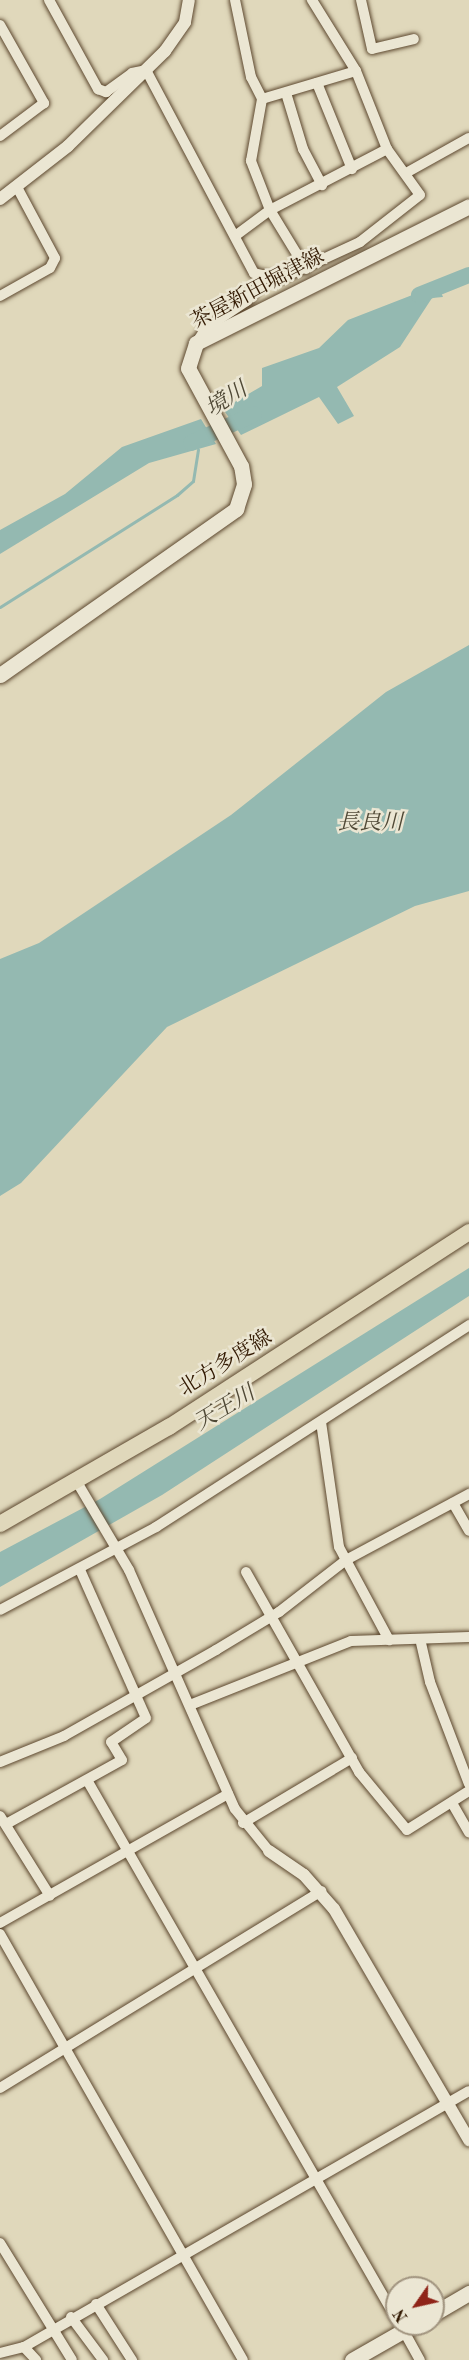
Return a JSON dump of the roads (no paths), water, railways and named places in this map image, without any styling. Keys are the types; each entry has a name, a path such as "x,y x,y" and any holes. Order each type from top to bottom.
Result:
{"main road":[{"name":"茶屋新田堀津線","path":"0,675 231,514 244,484 232,450 188,368 196,342 469,206"},
{"name":"北方多度線","path":"0,1524 80,1486 336,1321 469,1232"},
{"path":"445,2307 469,2293"},
{"path":"352,2360 388,2336"}],"street":[{"path":"49,0 98,89 106,92 132,73 146,70"},
{"path":"0,199 17,187 146,70 177,36 189,0"},
{"path":"236,0 251,77 262,99 251,161 270,210 306,269"},
{"path":"196,342 206,328 248,300 263,279 306,269 376,232 415,202 420,195 387,149 356,71 312,0"},
{"path":"361,0 372,49 414,39"},
{"path":"0,24 44,103 0,136"},
{"path":"146,70 254,273 263,279"},
{"path":"262,99 356,71"},
{"path":"317,83 352,169"},
{"path":"286,93 303,149 322,184"},
{"path":"406,173 469,138"},
{"path":"235,236 270,210 387,149"},
{"path":"0,296 50,268 55,258 17,187"},
{"path":"0,1610 80,1570 116,1544 321,1422 469,1325"},
{"path":"321,1422 339,1547 389,1640"},
{"path":"80,1486 116,1544 228,1794 243,1822 269,1851 321,1892 469,2140"},
{"path":"0,1762 64,1736 173,1671 272,1616 346,1560 469,1494"},
{"path":"453,1503 469,1531"},
{"path":"50,1896 4,1820 122,1761 111,1742 146,1718 80,1570"},
{"path":"246,1572 352,1758 407,1830 469,1791"},
{"path":"190,1705 351,1641 421,1642 469,1637"},
{"path":"421,1642 469,1784"},
{"path":"243,1822 352,1758"},
{"path":"87,1780 315,2179 385,2294"},
{"path":"0,1923 129,1853 228,1794"},
{"path":"452,1803 469,1833"},
{"path":"0,2088 321,1892"},
{"path":"0,1934 243,2360"},
{"path":"0,2353 24,2347 71,2317 469,2091"},
{"path":"0,2243 50,2330 72,2360"},
{"path":"96,2304 132,2360"},
{"path":"71,2317 103,2360"},
{"path":"409,2336 420,2360"},
{"path":"24,2347 36,2360"}],"water":[{"path":"438,285 443,297 432,298 400,347 337,387 354,416 338,424 319,397 241,435 223,409 262,386 262,368 319,348 348,320"},
{"path":"201,419 216,444 149,463 0,554 0,530 65,494 122,447"},
{"name":"長良川","path":"469,645 469,891 415,906 167,1027 21,1183 0,1196 0,959 39,943 231,815 386,692"},
{"name":"天王川","path":"469,1268 469,1296 162,1495 0,1587 0,1552 100,1499"}],"waterway":[{"name":"境川","path":"419,295 469,275"},
{"name":"境川","path":"191,443 254,414"},
{"path":"0,607 177,495 193,481 198,449"}]}
